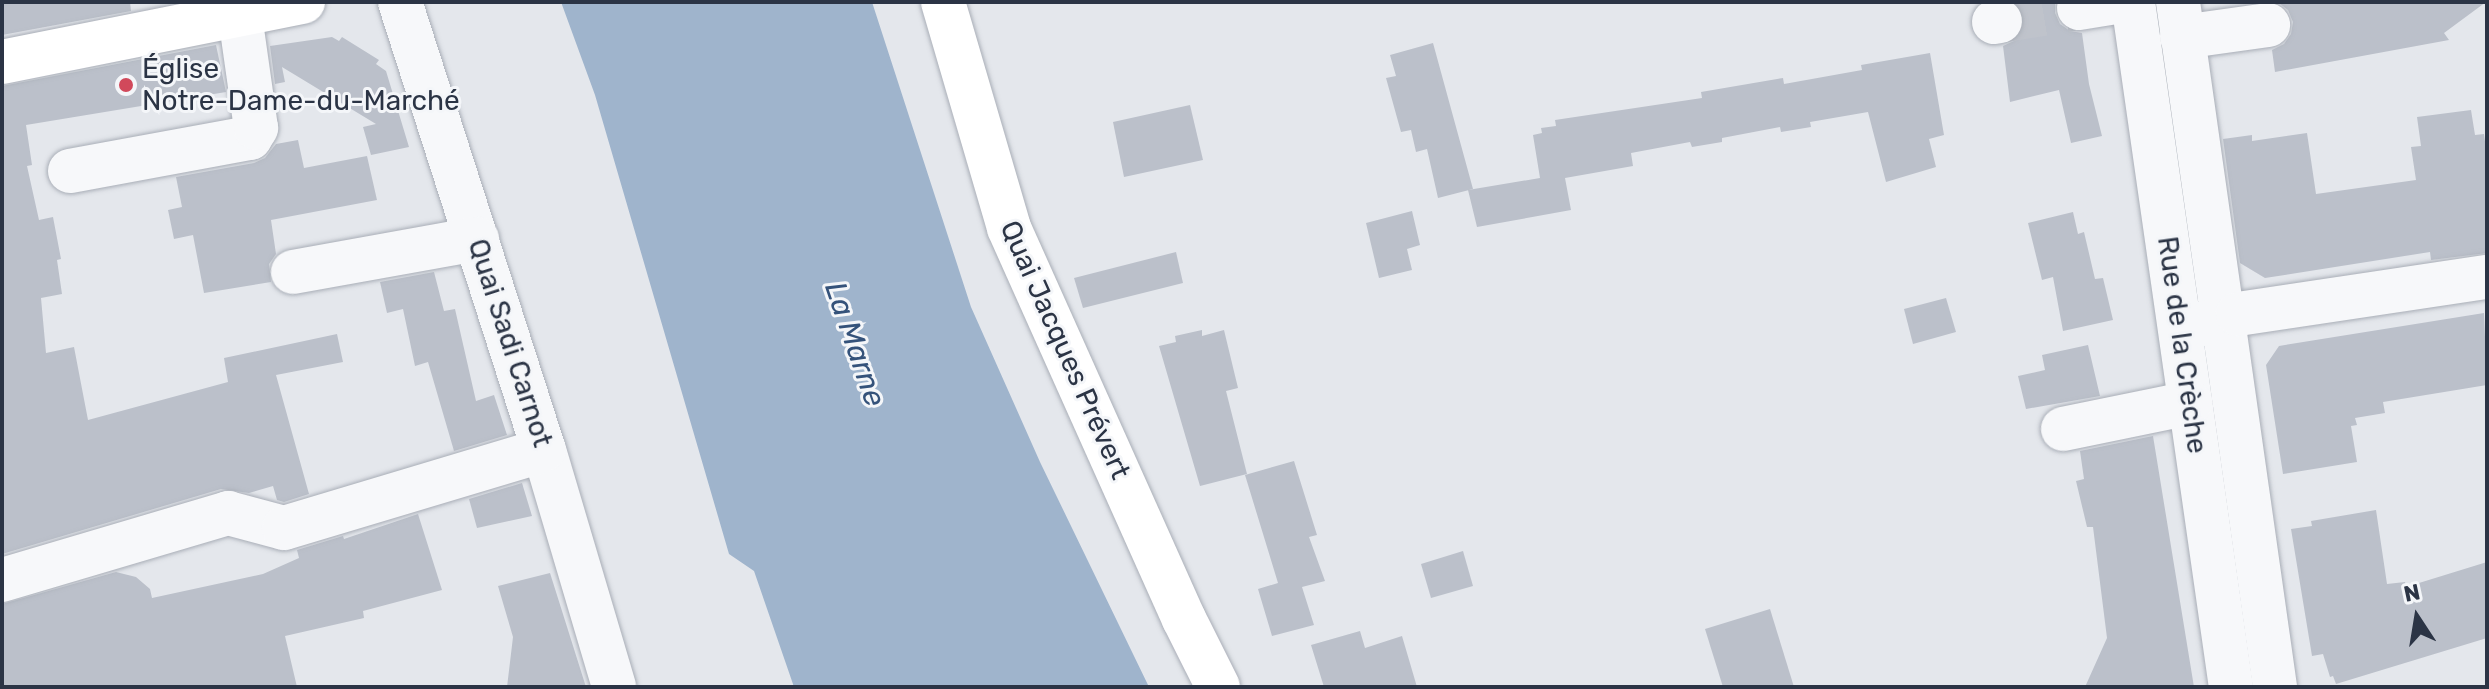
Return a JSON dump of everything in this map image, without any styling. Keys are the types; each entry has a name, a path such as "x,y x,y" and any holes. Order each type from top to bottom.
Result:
{"main road":[{"path":"2,62 303,2"},
{"name":"Quai Jacques Prévert","path":"943,2 1009,228 1184,619 1218,687"}],"street":[{"name":"Quai Sadi Carnot","path":"400,2 544,450 614,687"},
{"name":"Rue de la Crèche","path":"2133,2 2172,330 2190,403 2231,687"},
{"path":"70,171 250,138 256,128 240,15"},
{"path":"2180,20 2268,25"},
{"name":"Rue de la Crèche","path":"2180,20 2275,687"},
{"path":"293,272 477,239"},
{"path":"2172,330 2222,321 2238,314 2487,277"},
{"path":"2063,429 2190,403"},
{"path":"2,580 228,513 284,528 544,450"}],"water":[{"name":"La Marne","path":"561,2 872,2 971,307 1040,462 1149,687 794,687 754,571 729,554 595,95"}],"building":[{"path":"2,2 130,2 131,11 2,35"},
{"path":"2015,2 2055,2 2055,13 2060,24 2070,31 2082,33 2089,84 2102,136 2071,143 2059,90 2010,102 2003,46 2016,40 2023,30 2025,18"},
{"path":"2486,2 2444,33 2449,40 2275,72 2272,50 2284,44 2291,34 2293,22 2288,10 2279,3"},
{"path":"332,37 339,41 342,37 379,60 376,64 386,71 409,147 371,155 363,127 376,124 282,67 285,82 275,84 270,46"},
{"path":"1433,43 1473,189 1438,198 1427,149 1416,152 1411,130 1401,132 1386,78 1396,76 1390,55"},
{"path":"216,45 226,92 26,125 32,165 27,166 39,220 53,217 61,259 57,260 62,294 41,298 46,353 74,347 88,420 228,382 224,358 337,334 343,362 276,375 309,494 284,502 277,500 273,486 249,493 221,489 2,554 2,86"},
{"path":"1930,53 1944,135 1929,139 1936,167 1886,182 1868,112 1810,122 1811,127 1781,132 1780,127 1722,138 1722,142 1692,147 1690,142 1631,153 1633,166 1565,178 1571,210 1477,227 1468,190 1540,178 1533,135 1542,133 1541,128 1556,126 1555,120 1702,98 1701,92 1783,78 1784,84 1862,70 1861,65"},
{"path":"1190,105 1203,160 1124,177 1113,122"},
{"path":"2471,110 2475,135 2484,134 2487,157 2487,253 2431,260 2430,252 2265,278 2240,263 2223,139 2252,135 2252,141 2307,133 2316,194 2416,180 2411,147 2421,146 2417,117"},
{"path":"298,140 304,168 367,156 377,200 271,220 276,254 269,264 271,282 204,293 193,235 174,239 168,210 182,207 176,177 254,163 265,158 276,144"},
{"path":"1412,211 1420,245 1407,249 1412,270 1379,278 1366,223"},
{"path":"2073,212 2078,234 2084,232 2095,279 2103,278 2113,320 2063,331 2053,277 2042,280 2028,223"},
{"path":"1176,252 1183,283 1083,308 1074,278"},
{"path":"434,272 444,311 455,309 476,401 494,395 507,435 454,451 428,362 415,366 403,309 387,313 380,282"},
{"path":"1946,298 1956,332 1913,344 1904,309"},
{"path":"2484,313 2487,385 2383,402 2385,413 2355,418 2357,425 2351,426 2357,462 2283,474 2266,365 2279,346"},
{"path":"1202,330 1202,336 1224,330 1238,388 1226,391 1247,474 1200,486 1159,346 1176,342 1175,336"},
{"path":"2088,345 2100,396 2026,409 2018,376 2045,370 2042,355"},
{"path":"2153,436 2194,687 2085,687 2107,638 2093,527 2087,527 2076,481 2084,479 2080,451"},
{"path":"1294,461 1317,535 1309,537 1325,581 1302,587 1314,625 1272,636 1258,589 1278,583 1245,475"},
{"path":"522,483 532,516 477,528 469,499"},
{"path":"2376,510 2387,584 2405,582 2406,587 2487,562 2487,638 2336,684 2333,676 2330,677 2323,654 2312,656 2291,529 2312,526 2311,521"},
{"path":"418,514 442,590 363,611 364,618 285,636 297,687 2,687 2,604 116,572 136,577 150,589 152,598 263,574 299,558 297,550 343,536 344,539"},
{"path":"1463,551 1473,586 1431,598 1421,564"},
{"path":"550,573 586,687 507,687 513,637 498,586"},
{"path":"1770,609 1794,687 1723,687 1705,629"},
{"path":"1360,631 1365,648 1402,636 1417,687 1324,687 1311,645"}],"tunnel":[{"path":"2000,21 2072,9"}],"place":[{"name":"Église Notre-Dame-du-Marché","path":"126,85"}]}
